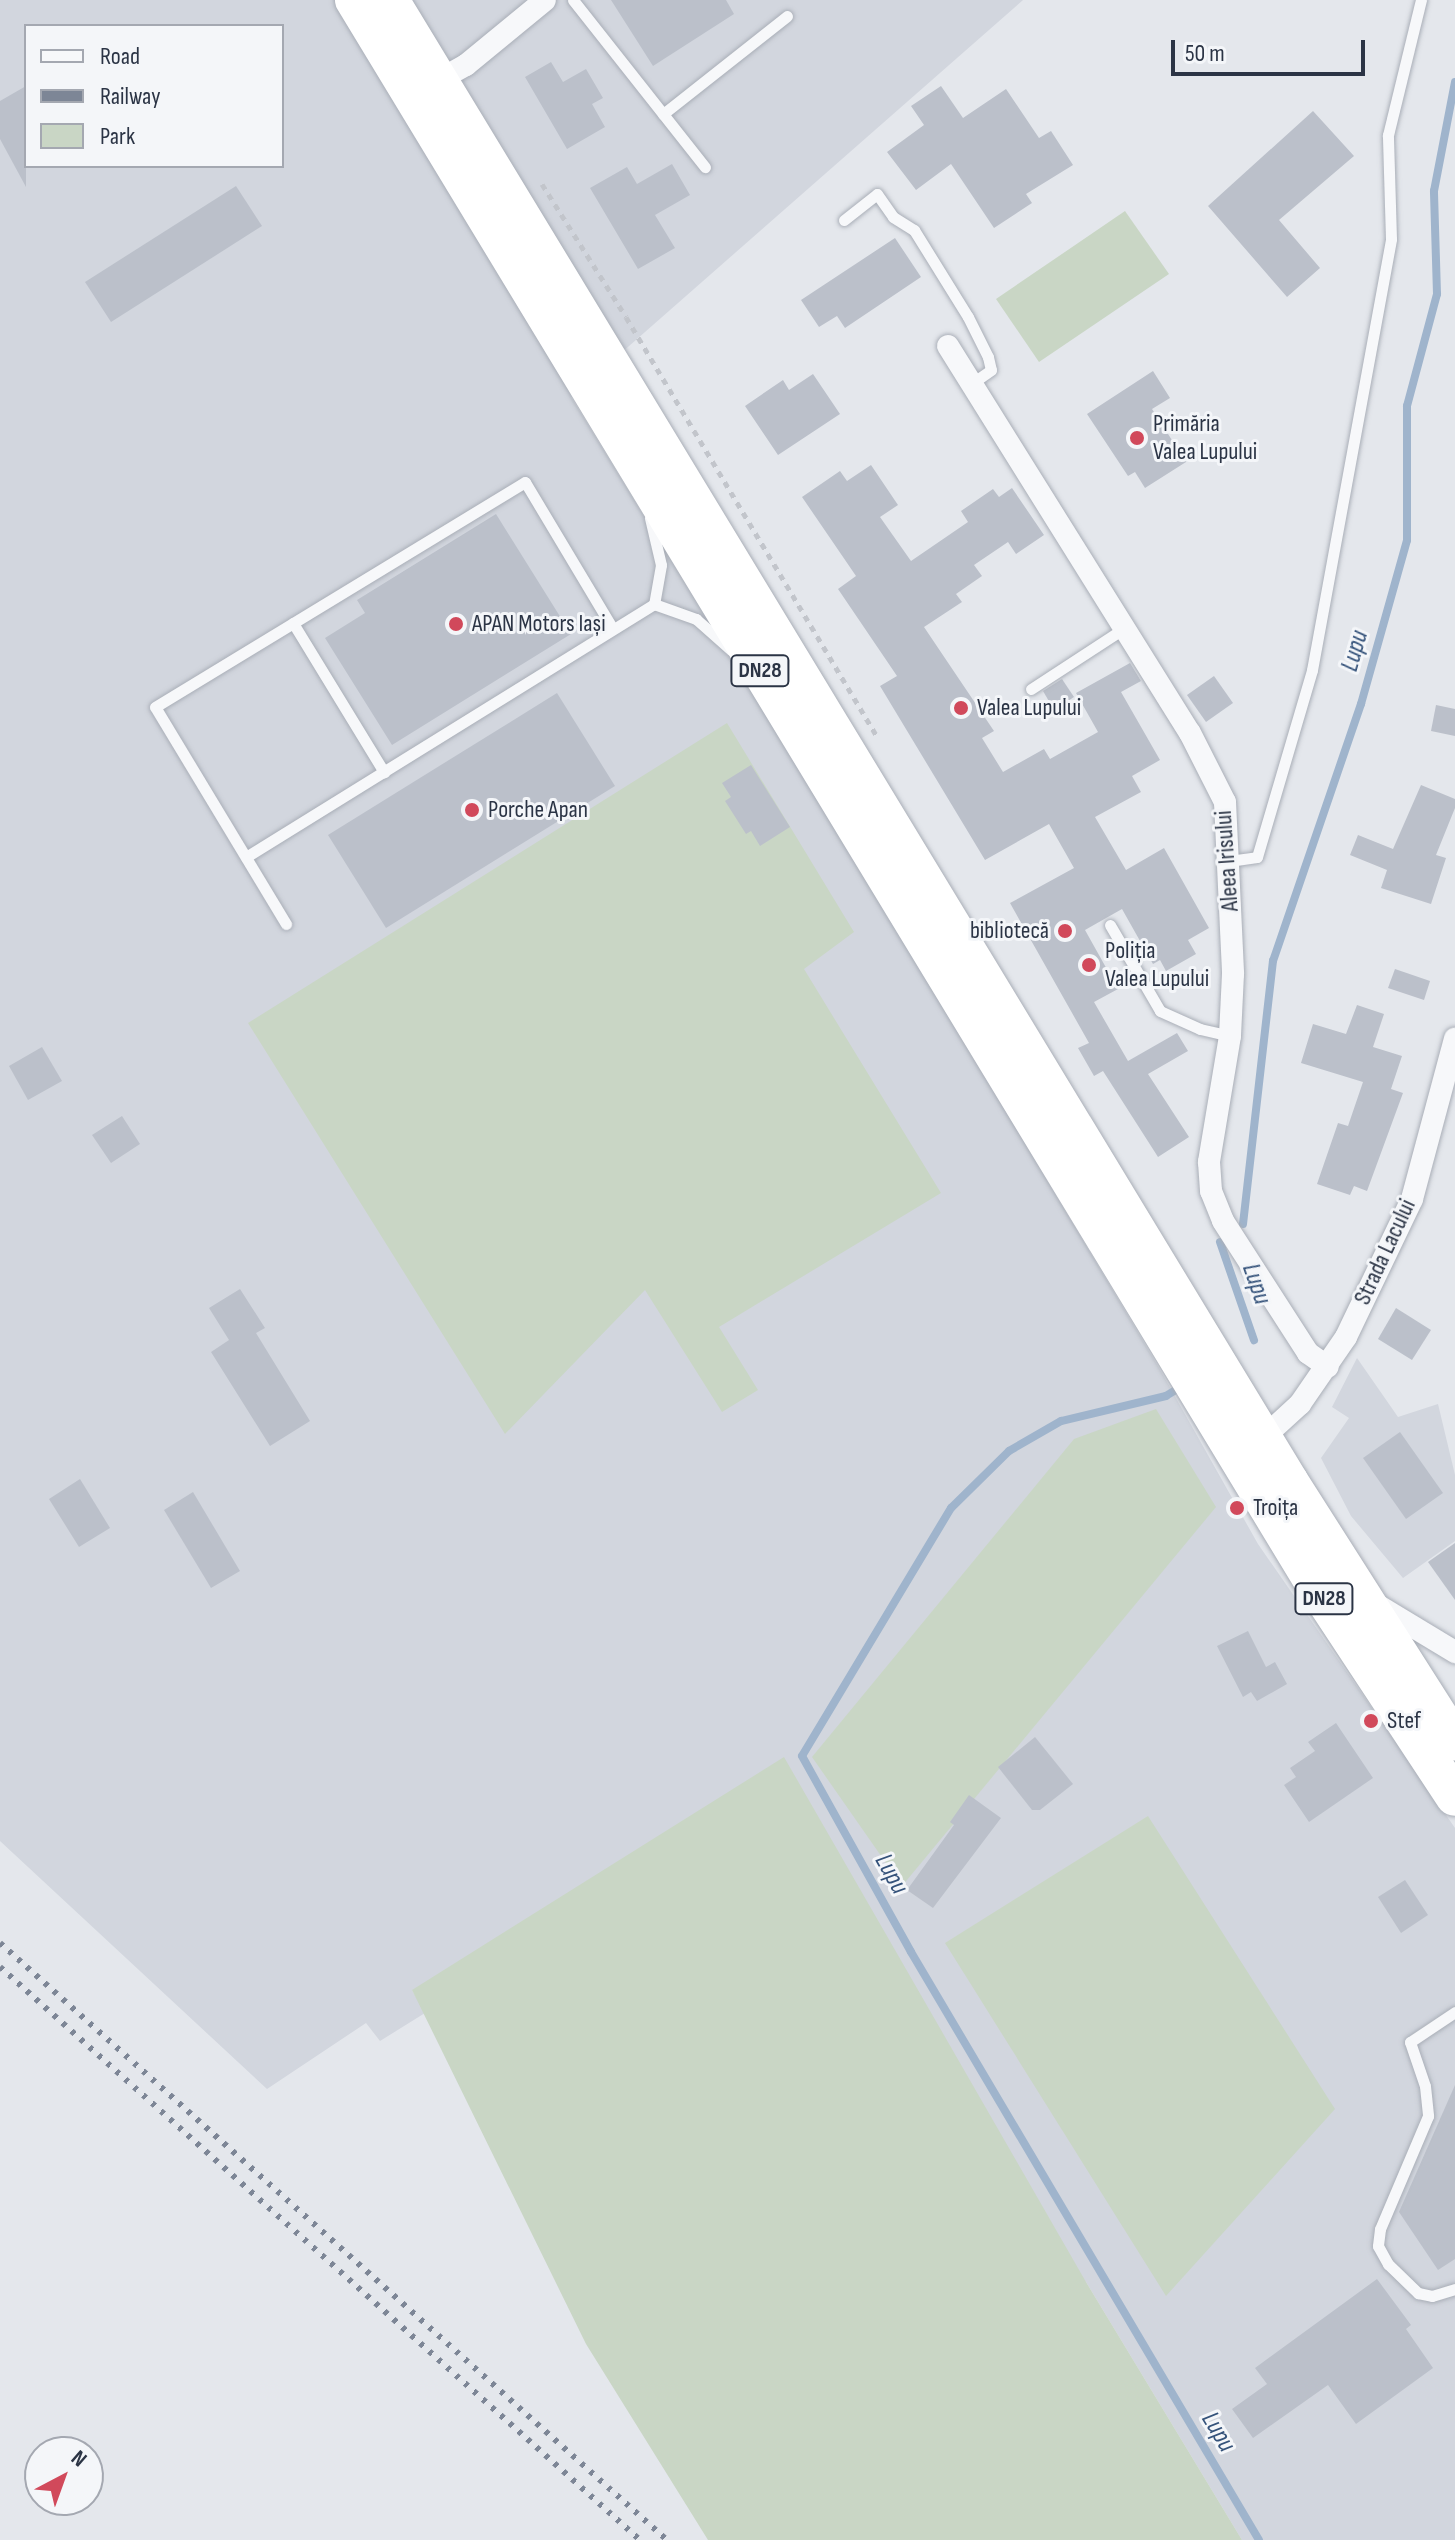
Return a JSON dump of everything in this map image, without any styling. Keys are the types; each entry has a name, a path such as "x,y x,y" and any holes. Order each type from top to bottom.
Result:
{"highway":[{"name":"DN28","path":"354,0 768,683 1216,1388 1317,1588 1455,1797"},
{"name":"DN28","path":"390,0 1181,1332"},
{"name":"DN28","path":"1216,1388 1264,1437 1360,1595 1455,1742"}],"street":[{"path":"439,80 466,65 545,0"},
{"name":"Aleea Irisului","path":"948,346 1190,733 1225,802 1233,974 1230,1036 1209,1162 1211,1191 1223,1221 1308,1353 1328,1367"},
{"name":"Strada Lacului","path":"1264,1437 1293,1412 1328,1367 1412,1199 1455,1039"},
{"path":"1360,1595 1455,1652"}],"lane":[{"path":"573,0 705,167"},
{"path":"1229,861 1257,857 1312,670 1391,239 1388,135 1421,0"},
{"path":"663,114 787,16"},
{"path":"844,220 877,194 893,217 914,230 968,317 988,357 991,370 971,385"},
{"path":"246,857 654,604 661,565 640,471"},
{"path":"286,924 155,707 525,482 613,629"},
{"path":"654,604 696,619 768,683"},
{"path":"293,623 384,772"},
{"path":"1031,689 1123,629"},
{"path":"1110,925 1160,1011 1200,1029 1230,1036"},
{"path":"1455,2012 1410,2042 1425,2086 1428,2116 1380,2229 1378,2246 1388,2264 1418,2293 1432,2296 1455,2289"}],"shaded area":[{"path":"0,0 1023,0 571,397 910,950 1159,1368 1258,1544 1455,1828 1455,2540 1242,2540 1086,2282 412,1990 425,2013 380,2041 366,2023 267,2089 0,1841"},
{"path":"1357,1358 1398,1417 1438,1404 1455,1475 1455,1541 1403,1578 1351,1516 1321,1458 1349,1418 1332,1407"}],"green space":[{"path":"1125,211 1169,274 1039,362 996,299"},
{"path":"727,723 854,932 804,969 941,1193 719,1327 758,1390 722,1412 645,1290 505,1434 248,1023"},
{"path":"1156,1409 1216,1507 902,1886 812,1757 1074,1439"},
{"path":"784,1757 1086,2282 1242,2540 708,2540 586,2344 412,1990"},
{"path":"1148,1816 1335,2109 1166,2296 945,1943"}],"building":[{"path":"611,0 726,0 734,14 653,66"},
{"path":"551,62 563,82 586,69 603,98 592,104 605,127 567,149 525,77"},
{"path":"941,86 963,118 1006,89 1039,138 1051,131 1073,165 1026,194 1032,203 994,228 951,164 916,190 887,152 924,125 911,106"},
{"path":"24,87 26,187 0,139 0,101"},
{"path":"1313,111 1354,156 1279,220 1320,268 1287,297 1208,206"},
{"path":"672,164 690,195 655,215 675,248 638,269 590,188 627,167 637,184"},
{"path":"236,186 262,226 111,322 85,282"},
{"path":"895,238 921,277 845,328 837,316 819,327 801,300"},
{"name":"Primăria Valea Lupului","path":"1153,371 1170,398 1152,409 1186,462 1145,488 1135,472 1128,476 1087,414"},
{"path":"813,374 840,414 778,455 745,406 783,380 789,390"},
{"path":"871,465 898,505 880,517 911,561 968,522 961,511 993,489 999,497 1012,488 1044,535 1016,554 1008,542 974,565 982,576 956,594 962,602 924,627 994,731 982,738 1003,772 1044,749 1050,759 1098,732 1076,693 1130,663 1141,681 1121,692 1160,760 1132,776 1141,792 1095,817 1126,870 1164,848 1209,928 1188,940 1196,954 1166,971 1160,960 1153,964 1122,909 1085,930 1118,989 1094,1002 1128,1061 1177,1033 1188,1051 1148,1074 1189,1137 1158,1157 1103,1071 1094,1076 1078,1048 1089,1043 1010,903 1074,868 1049,824 985,860 880,686 897,676 838,589 856,576 802,497 840,471 847,481"},
{"name":"APAN Motors Iași","path":"496,514 571,634 392,745 325,638 365,613 357,600"},
{"path":"1214,676 1233,703 1206,722 1187,695"},
{"path":"1062,679 1074,697 1054,710 1043,691"},
{"name":"Porche Apan","path":"557,693 615,786 386,928 328,835"},
{"path":"1436,705 1455,709 1455,736 1431,731"},
{"path":"751,765 790,827 760,846 751,831 746,834 725,801 731,797 722,783"},
{"path":"1421,785 1455,799 1455,808 1436,855 1446,858 1431,904 1381,888 1387,870 1350,855 1358,835 1393,849"},
{"path":"1395,969 1430,981 1424,1000 1388,988"},
{"path":"1357,1005 1384,1014 1373,1047 1402,1056 1391,1089 1403,1093 1367,1191 1354,1186 1350,1195 1317,1184 1338,1123 1348,1126 1363,1082 1301,1063 1313,1024 1346,1034"},
{"path":"42,1047 62,1081 28,1100 9,1066"},
{"path":"122,1116 140,1144 111,1163 92,1135"},
{"path":"240,1289 265,1328 256,1333 310,1421 270,1446 211,1352 229,1340 209,1308"},
{"path":"1396,1308 1431,1330 1412,1360 1378,1339"},
{"path":"1400,1432 1443,1493 1406,1519 1363,1458"},
{"path":"80,1479 110,1528 79,1547 49,1499"},
{"path":"193,1492 240,1571 211,1588 164,1510"},
{"path":"1455,1543 1455,1600 1428,1562"},
{"path":"1248,1631 1266,1667 1275,1662 1287,1684 1257,1701 1251,1692 1243,1697 1217,1646"},
{"path":"1336,1723 1373,1778 1309,1822 1284,1785 1296,1777 1290,1768 1315,1751 1308,1742"},
{"path":"1035,1737 1073,1784 1040,1810 1032,1810 998,1767"},
{"path":"969,1795 1001,1818 933,1908 907,1890 954,1825 950,1822"},
{"path":"1405,1880 1428,1915 1401,1933 1378,1897"},
{"path":"1455,2085 1455,2259 1438,2270 1399,2212"},
{"path":"1377,2279 1411,2325 1406,2329 1433,2368 1356,2424 1328,2385 1253,2438 1232,2409 1267,2384 1255,2368"}],"waterway":[{"name":"Lupu","path":"1243,1224 1273,961 1361,704 1407,540 1407,406 1437,294 1434,191 1455,82"},
{"name":"Lupu","path":"1220,1242 1254,1340"},
{"name":"Lupu","path":"1184,1385 1166,1396 1061,1421 1009,1451 951,1508 802,1756 911,1952 1259,2540"}],"railway":[{"path":"0,1943 667,2540"},
{"path":"0,1967 640,2540"}],"place":[{"name":"Primăria Valea Lupului","path":"1137,438"},
{"name":"APAN Motors Iași","path":"456,624"},
{"name":"Valea Lupului","path":"961,708"},
{"name":"Porche Apan","path":"472,810"},
{"name":"bibliotecă","path":"1065,931"},
{"name":"Poliția Valea Lupului","path":"1089,965"},
{"name":"Troița","path":"1237,1508"},
{"name":"Stef","path":"1371,1721"}]}
